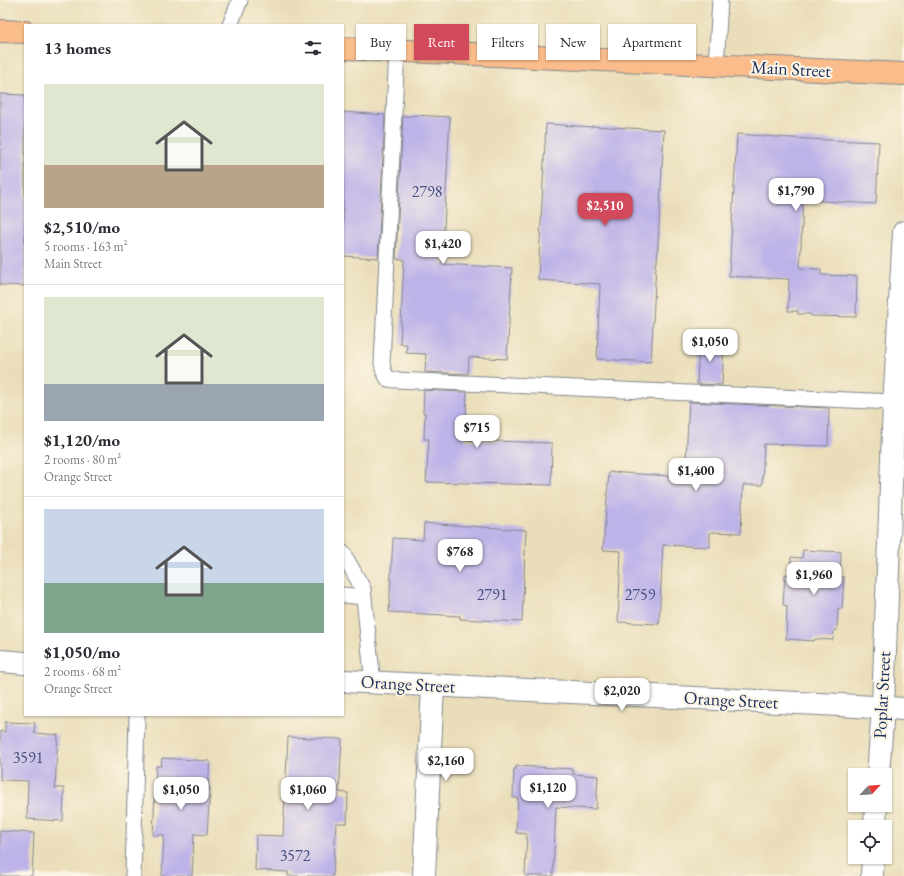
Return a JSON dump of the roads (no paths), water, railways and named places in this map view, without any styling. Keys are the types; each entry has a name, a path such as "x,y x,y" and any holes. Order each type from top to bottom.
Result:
{"main road":[{"path":"0,31 24,32"},
{"name":"Main Street","path":"344,48 356,48"},
{"name":"Main Street","path":"406,50 904,74"}],"street":[{"name":"Poplar Street","path":"879,768 883,707 898,394 904,232"},
{"path":"0,661 24,662"},
{"name":"Orange Street","path":"344,681 904,709"},
{"path":"424,876 433,686"},
{"path":"872,876 873,864"}],"lane":[{"path":"230,24 240,0"},
{"path":"716,66 720,0"},
{"path":"397,60 382,363 384,372 388,379 898,394"},
{"path":"344,555 363,589 373,683"},
{"path":"344,595 364,597"},
{"path":"132,876 137,716"}]}
